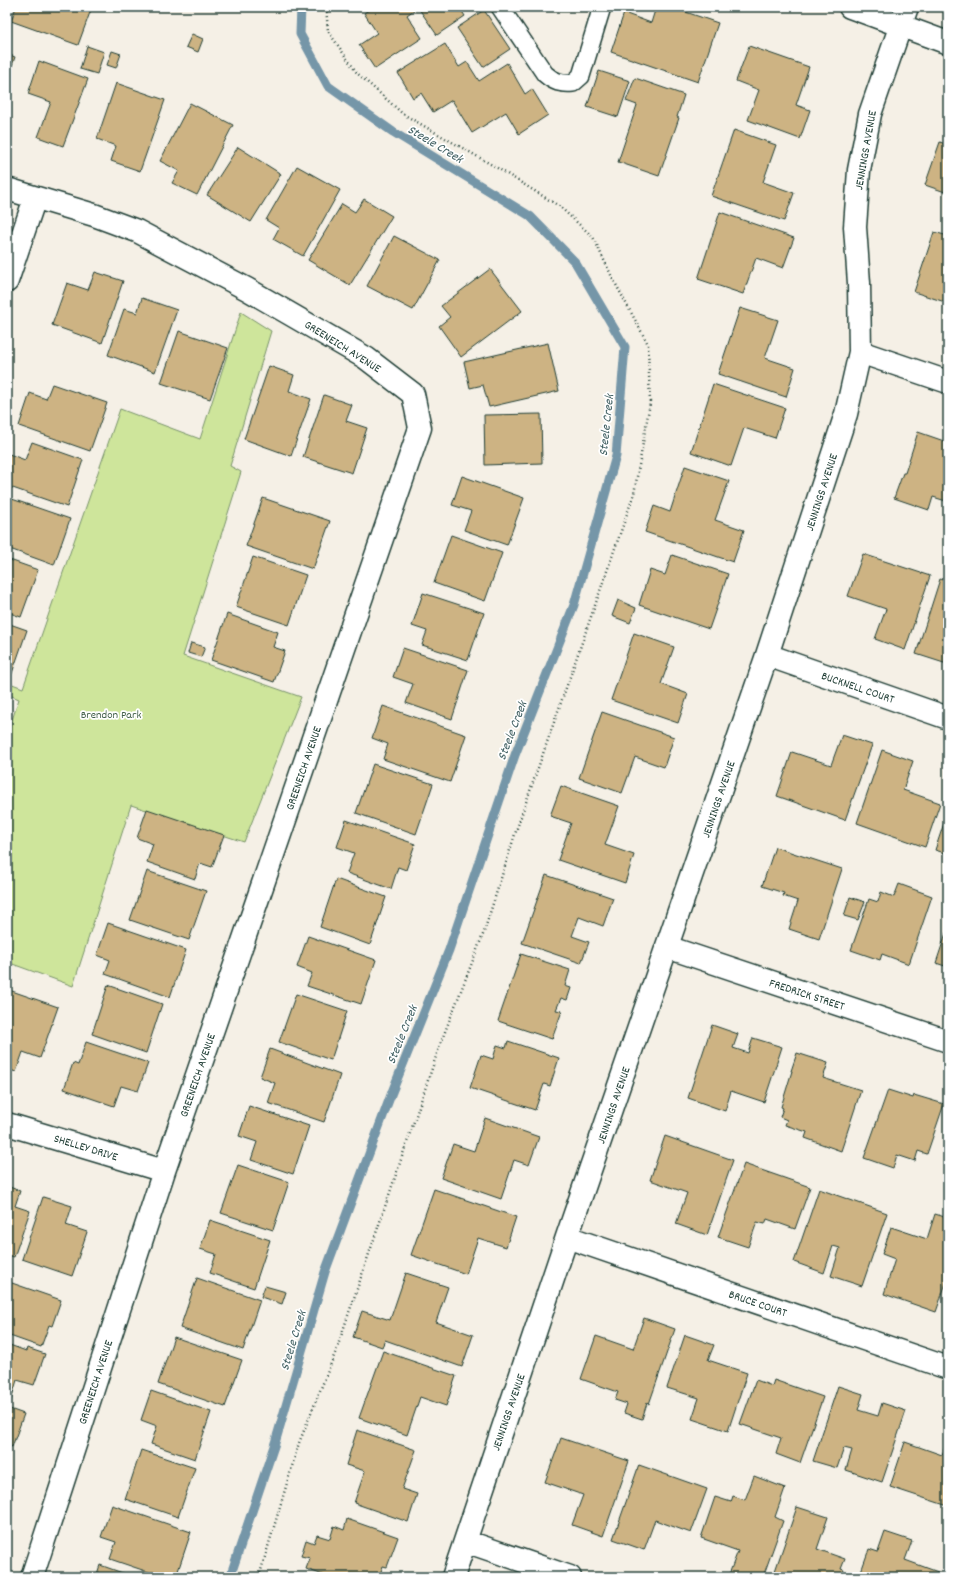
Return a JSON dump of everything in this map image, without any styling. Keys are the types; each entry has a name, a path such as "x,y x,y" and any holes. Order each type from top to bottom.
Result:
{"street":[{"path":"850,7 903,17 948,43"},
{"name":"JENNINGS AVENUE","path":"453,1577 567,1237 767,655 846,414 860,352 859,283 855,227 859,170 870,114 903,17"},
{"name":"GREENEICH AVENUE","path":"7,188 35,198 94,215 137,231 247,289 366,358 413,394 420,428 164,1171 32,1577"},
{"path":"7,281 35,198"},
{"path":"860,352 948,382"},
{"name":"BUCKNELL COURT","path":"767,655 948,718"},
{"name":"FREDRICK STREET","path":"667,947 948,1041"},
{"name":"SHELLEY DRIVE","path":"7,1124 164,1171"},
{"name":"BRUCE COURT","path":"567,1237 948,1368"},
{"path":"465,1541 570,1577"}],"lane":[{"path":"500,7 545,74 551,80 561,84 573,83 581,76 602,7"}],"path":[{"path":"259,1577 299,1443 336,1351 441,1042 484,932 517,828 634,494 650,403 648,344 613,279 593,237 559,206 494,166 402,114 357,73 328,30 326,7"}],"green space":[{"name":"Brendon Park","path":"241,312 271,331 230,466 241,472 183,656 301,697 244,842 131,805 73,986 7,962 7,735 19,699 7,694 7,682 23,688 120,409 200,439"}],"building":[{"path":"16,7 92,7 78,45 11,21"},
{"path":"369,7 418,7 407,15 422,38 375,69 359,45 377,33 364,13 370,9"},
{"path":"422,7 459,7 465,16 437,35 419,9"},
{"path":"656,7 671,7 718,23 698,82 611,52 624,13 651,23"},
{"path":"484,10 510,49 483,67 457,28"},
{"path":"192,34 203,39 198,52 186,47"},
{"path":"445,44 459,67 467,62 479,81 507,63 525,94 532,89 548,115 519,134 506,112 472,133 452,100 433,112 421,93 413,98 398,73"},
{"path":"87,46 104,52 97,74 80,69"},
{"path":"749,46 809,67 796,105 810,110 800,139 748,120 759,90 736,81"},
{"path":"112,51 121,54 116,68 107,65"},
{"path":"7,54 15,57 7,80"},
{"path":"39,61 88,79 63,146 38,137 51,102 28,94"},
{"path":"599,71 630,81 618,117 587,107"},
{"path":"635,78 684,95 677,117 679,118 659,176 618,162 637,105 626,101"},
{"path":"116,83 165,100 140,171 111,161 116,146 97,139"},
{"path":"190,103 233,125 197,195 172,183 179,171 160,161"},
{"path":"734,130 776,145 763,182 794,193 784,221 711,196"},
{"path":"940,142 948,145 948,193 925,185"},
{"path":"238,147 281,174 251,222 207,195"},
{"path":"297,166 340,190 303,256 273,239 279,228 266,220"},
{"path":"364,199 392,216 350,285 308,260 342,204 355,212"},
{"path":"720,212 794,238 783,268 756,258 743,294 698,279"},
{"path":"934,232 948,236 948,303 914,292"},
{"path":"394,236 440,260 413,310 367,286"},
{"path":"490,269 522,311 461,357 439,326 450,317 441,306"},
{"path":"95,272 123,281 102,343 52,325 67,283 88,290"},
{"path":"142,298 177,310 155,372 108,355 124,309 137,313"},
{"path":"740,308 778,320 765,358 795,368 786,397 718,374"},
{"path":"179,331 228,348 210,399 161,383"},
{"path":"548,343 559,391 489,407 483,385 470,388 464,362"},
{"path":"269,366 294,375 289,391 311,399 291,456 244,439"},
{"path":"52,384 107,403 90,451 19,426 30,393 46,399"},
{"path":"713,384 785,408 775,438 744,428 731,466 691,452"},
{"path":"324,395 352,405 346,421 367,428 352,473 303,457"},
{"path":"541,414 542,463 485,465 484,415"},
{"path":"918,432 944,441 946,435 948,435 948,495 946,501 933,497 929,510 894,498 903,473 905,473"},
{"path":"32,442 83,460 67,507 7,486 7,461 9,454 25,460"},
{"path":"685,466 729,481 715,520 744,530 733,562 645,532 654,506 670,512"},
{"path":"462,476 524,498 507,545 464,530 471,511 452,505"},
{"path":"9,498 70,519 54,565 7,548 7,504"},
{"path":"263,498 330,521 313,569 246,546"},
{"path":"451,535 502,553 485,601 434,583"},
{"path":"863,554 930,576 905,650 875,639 886,609 848,596"},
{"path":"672,555 728,574 709,629 639,605 650,570 665,575"},
{"path":"253,557 306,575 289,625 236,607"},
{"path":"7,559 38,570 21,617 7,612"},
{"path":"940,579 948,582 947,664 916,654"},
{"path":"423,593 484,613 468,660 422,645 427,631 412,626"},
{"path":"618,600 636,608 630,623 612,616"},
{"path":"227,614 278,632 273,647 285,651 274,682 211,660"},
{"path":"7,623 27,630 10,679 7,678"},
{"path":"634,633 674,647 661,684 688,694 678,723 611,700"},
{"path":"191,643 205,647 201,657 188,653"},
{"path":"403,648 468,670 452,719 406,703 413,684 393,677"},
{"path":"383,706 466,735 450,782 383,759 388,744 372,738"},
{"path":"602,712 674,737 664,767 635,757 622,793 579,778"},
{"path":"842,735 872,745 845,820 777,796 792,752 831,765"},
{"path":"882,750 913,761 903,790 940,803 925,847 857,823"},
{"path":"373,764 433,784 416,834 356,813"},
{"path":"561,786 619,806 605,845 634,855 625,883 558,860 571,823 550,816"},
{"path":"147,809 224,835 212,867 200,863 195,879 147,862 153,844 137,838"},
{"path":"948,811 948,854 935,850"},
{"path":"346,820 415,844 406,870 398,867 391,889 347,873 354,853 337,847"},
{"path":"775,847 842,869 819,939 789,929 798,901 783,896 784,893 762,886"},
{"path":"147,871 206,891 189,940 130,920"},
{"path":"546,875 613,898 603,926 579,917 572,936 589,942 581,963 522,943"},
{"path":"336,879 386,897 370,945 320,927"},
{"path":"899,884 932,896 909,964 882,954 880,960 851,950 869,899 878,902 881,892 894,897"},
{"path":"850,897 865,902 858,920 844,916"},
{"path":"108,923 186,950 170,997 105,974 110,960 97,955"},
{"path":"948,927 948,967 936,963"},
{"path":"308,936 376,960 361,1004 307,986 312,973 297,967"},
{"path":"521,954 570,970 565,986 571,988 567,1000 561,998 556,1010 562,1011 552,1039 498,1021"},
{"path":"108,985 162,1004 146,1053 92,1034"},
{"path":"9,990 58,1007 40,1058 23,1052 16,1072 7,1069 7,996"},
{"path":"296,994 347,1011 331,1060 279,1042"},
{"path":"712,1025 738,1034 733,1048 748,1053 753,1038 782,1047 764,1102 731,1091 725,1111 688,1098"},
{"path":"508,1041 559,1058 550,1086 544,1084 535,1110 470,1088 481,1055 493,1059 497,1045 506,1048"},
{"path":"86,1042 148,1063 138,1091 121,1086 114,1106 64,1089 73,1063 78,1065"},
{"path":"270,1049 340,1075 324,1122 268,1103 275,1083 260,1077"},
{"path":"797,1053 828,1063 823,1078 861,1090 841,1151 805,1138 807,1132 785,1125 787,1120 780,1117 783,1108 781,1107"},
{"path":"888,1090 913,1098 914,1095 944,1104 927,1154 918,1151 915,1161 897,1155 893,1168 864,1158"},
{"path":"249,1106 309,1126 293,1174 251,1160 257,1142 239,1136"},
{"path":"485,1118 539,1137 529,1165 514,1160 501,1199 441,1178 453,1144 474,1151"},
{"path":"665,1136 733,1160 707,1235 676,1224 687,1193 650,1180"},
{"path":"744,1164 810,1187 795,1229 767,1219 765,1224 757,1222 748,1247 718,1237"},
{"path":"238,1165 289,1182 273,1230 221,1213"},
{"path":"7,1186 20,1191 15,1206 30,1211 14,1257 7,1255"},
{"path":"434,1189 516,1217 506,1247 478,1238 466,1274 411,1255"},
{"path":"819,1189 887,1213 862,1286 831,1276 840,1248 833,1246 824,1273 794,1262"},
{"path":"43,1197 72,1206 66,1225 87,1232 72,1276 22,1259"},
{"path":"935,1214 948,1218 948,1277 936,1312 884,1294 895,1259 882,1254 891,1227 927,1239"},
{"path":"210,1220 270,1240 254,1288 210,1273 216,1254 200,1249"},
{"path":"406,1273 448,1287 436,1322 473,1335 462,1367 385,1340 382,1347 353,1337 362,1311 390,1320"},
{"path":"197,1278 260,1300 243,1350 180,1328"},
{"path":"9,1282 61,1300 52,1326 49,1325 41,1347 7,1335 7,1289"},
{"path":"265,1286 286,1292 282,1304 261,1297"},
{"path":"644,1318 675,1329 649,1404 647,1403 642,1419 624,1413 627,1404 615,1400 618,1392 581,1379 596,1336 633,1349"},
{"path":"685,1335 714,1345 708,1360 747,1373 728,1431 692,1419 699,1398 667,1388"},
{"path":"174,1337 242,1360 225,1407 158,1384"},
{"path":"7,1344 26,1351 27,1348 45,1354 34,1385 17,1380 11,1400 7,1398"},
{"path":"383,1351 456,1376 446,1406 420,1397 407,1435 359,1418"},
{"path":"756,1380 772,1386 774,1380 823,1397 800,1463 776,1454 781,1438 740,1424"},
{"path":"838,1386 863,1394 858,1410 878,1416 882,1403 906,1411 882,1482 846,1470 852,1450 844,1448 837,1468 813,1461"},
{"path":"151,1391 211,1412 195,1459 151,1444 157,1426 141,1420"},
{"path":"7,1408 24,1414 12,1447 7,1445"},
{"path":"357,1430 416,1450 402,1489 417,1494 408,1522 354,1503 365,1471 346,1465"},
{"path":"561,1438 629,1461 603,1536 572,1525 583,1495 545,1482"},
{"path":"948,1438 948,1506 890,1487 905,1442 942,1455"},
{"path":"141,1450 195,1468 178,1517 125,1499"},
{"path":"639,1465 707,1489 691,1533 655,1520 644,1550 613,1539"},
{"path":"754,1476 785,1488 775,1517 783,1521 763,1577 728,1577 738,1551 701,1538 715,1497 731,1502 733,1496 745,1500"},
{"path":"112,1505 191,1532 176,1577 163,1577 110,1559 116,1542 101,1537"},
{"path":"797,1507 828,1517 817,1549 845,1559 841,1569 844,1570 841,1577 773,1577"},
{"path":"347,1519 398,1537 387,1567 383,1566 379,1577 329,1577 306,1569 310,1558 301,1556 306,1540 314,1543 317,1535 330,1539 334,1526 344,1530"},
{"path":"885,1532 912,1541 905,1560 938,1572 936,1577 859,1577 869,1549 878,1552"},
{"path":"100,1565 134,1577 96,1577"}],"waterway":[{"name":"Steele Creek","path":"230,1577 275,1443 325,1272 392,1092 449,950 515,755 574,605 616,456 625,347 575,262 530,216 393,132 328,86 300,34 301,7"}]}
